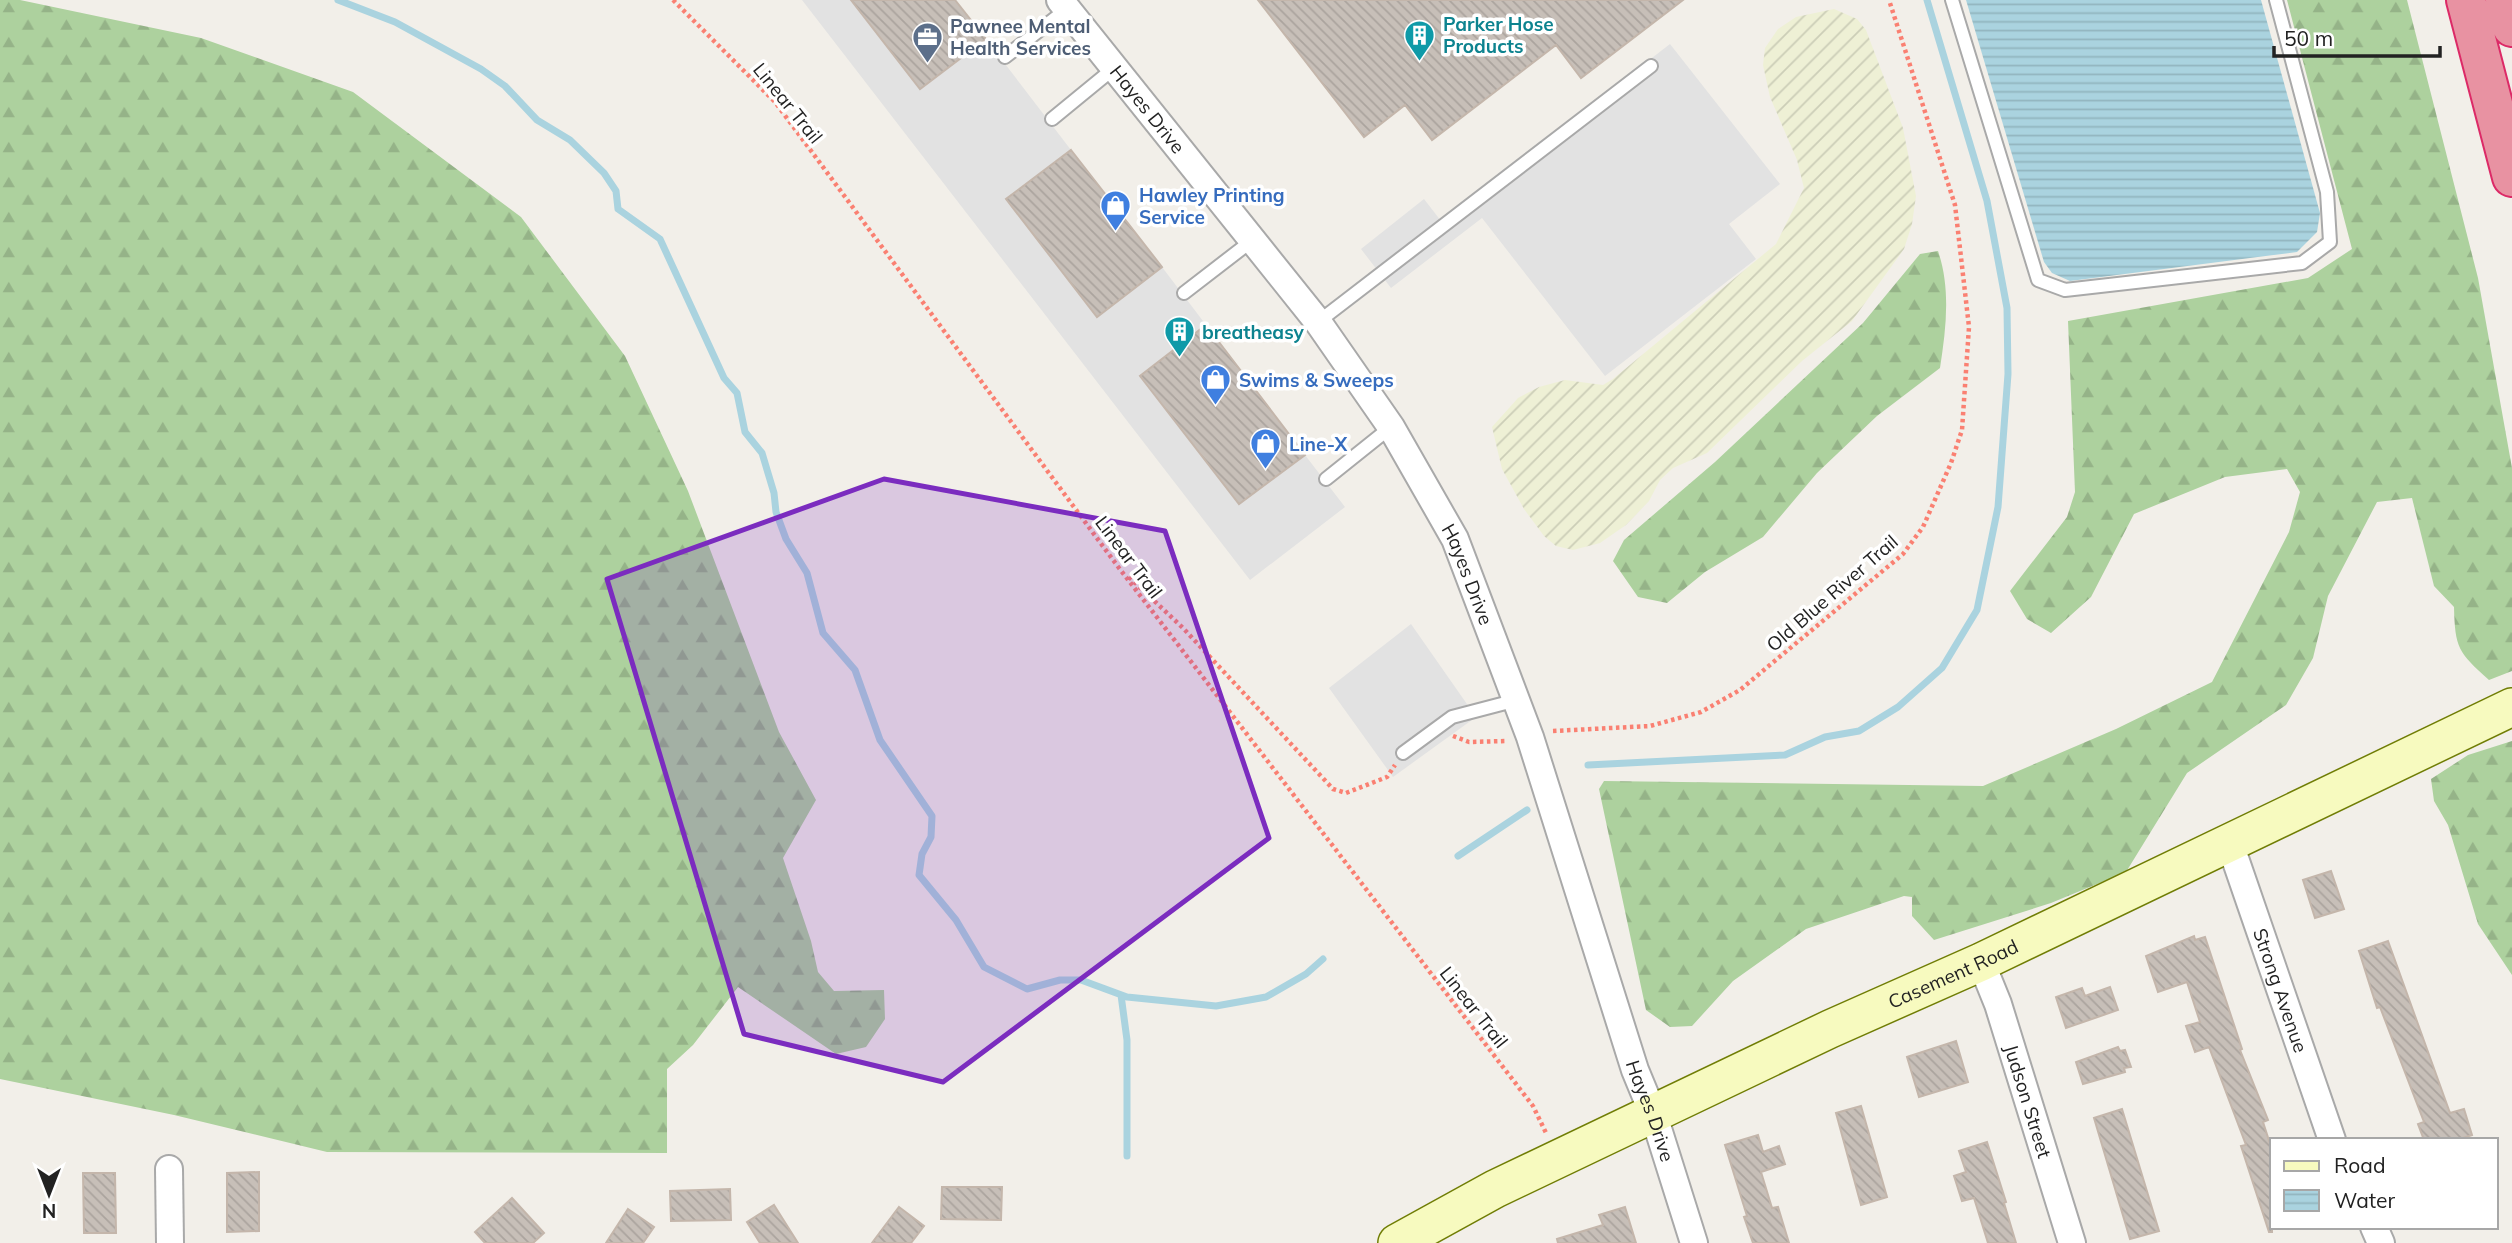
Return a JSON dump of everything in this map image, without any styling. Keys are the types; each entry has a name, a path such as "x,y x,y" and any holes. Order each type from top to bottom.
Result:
{"highway":[{"path":"2466,0 2512,177"},
{"path":"2505,0 2512,27"}],"street":[{"name":"Hayes Drive","path":"1064,4 1113,69 1254,239 1318,322 1391,427 1455,539 1530,737 1635,1070 1654,1116 1694,1243"},
{"name":"Casement Road","path":"1397,1243 1495,1189 1654,1116 1830,1029 1981,962 2512,707"},
{"name":"Strong Avenue","path":"2229,841 2331,1138"},
{"name":"Judson Street","path":"1981,962 1998,1004 2072,1243"},
{"path":"169,1169 170,1243"}],"lane":[{"path":"1952,0 2038,280 2065,290 2302,263 2330,242 2327,192 2276,0"},
{"path":"1005,57 1064,4"},
{"path":"1318,322 1651,66"},
{"path":"1052,119 1113,69"},
{"path":"1184,293 1254,239"},
{"path":"1326,478 1391,427"},
{"path":"1403,753 1452,717 1517,700"}],"path":[{"name":"Linear Trail","path":"673,0 775,102 1119,568 1533,1107 1550,1140"},
{"name":"Old Blue River Trail","path":"1436,729 1469,742 1530,737 1559,729 1650,726 1700,712 1750,682 1903,554 1923,527 1951,463 1962,430 1969,327 1955,205 1889,0"},
{"path":"1119,568 1183,628 1333,789 1346,793 1387,777 1403,753"}],"highlighted area":[{"path":"884,479 1165,531 1269,838 943,1082 744,1034 607,579"}],"green space":[{"path":"0,0 20,0 201,38 353,92 521,217 625,356 688,491 779,732 816,800 783,858 811,941 818,972 834,991 884,990 885,1019 866,1047 836,1054 738,987 693,1045 667,1069 667,1153 327,1152 174,1115 0,1079"},
{"path":"2287,0 2407,0 2478,278 2512,468 2512,671 2489,680 2460,648 2454,607 2434,586 2412,498 2377,502 2328,596 2313,658 2286,705 2187,773 2126,872 2051,903 1934,940 1912,916 1912,897 1904,896 1806,929 1733,981 1692,1026 1670,1027 1646,1010 1599,789 1604,781 1983,786 2116,729 2212,682 2289,532 2300,492 2287,469 2225,477 2134,514 2091,597 2051,633 2027,619 2010,591 2067,517 2075,492 2068,321 2308,278 2352,249"},
{"path":"1834,9 1857,19 1866,30 1903,128 1916,196 1912,224 1904,249 1852,321 1802,361 1707,453 1673,468 1660,480 1649,501 1626,525 1600,543 1573,550 1556,546 1544,536 1524,509 1502,469 1492,427 1518,398 1539,387 1565,380 1603,385 1613,379 1776,244 1804,188 1797,160 1770,97 1763,65 1765,48 1778,29 1796,17"},
{"path":"1938,251 1946,294 1940,368 1877,416 1817,473 1763,537 1705,572 1667,603 1638,597 1613,561 1624,540 1715,462 1863,323 1920,254"},
{"path":"2512,741 2512,975 2478,924 2448,825 2434,801 2431,779 2468,755"}],"shaded area":[{"path":"802,0 851,0 920,89 986,39 1071,150 1007,200 1097,317 1162,267 1206,325 1140,376 1239,504 1305,455 1345,507 1250,580"},
{"path":"1670,44 1780,184 1729,224 1756,259 1605,376 1482,218 1391,288 1361,249 1424,199 1441,221"},
{"path":"1411,624 1476,717 1393,777 1329,688"}],"water":[{"path":"1966,0 2261,0 2320,213 2317,232 2297,252 2070,281 2052,273 2044,262"}],"building":[{"name":"Pawnee Mental Health Services","path":"851,0 955,0 986,39 920,89"},
{"name":"Parker Hose Products","path":"1258,0 1683,0 1581,78 1556,45 1432,140 1405,105 1364,137"},
{"path":"1071,150 1162,267 1097,317 1006,199"},
{"path":"1206,325 1305,455 1239,504 1140,376"},
{"path":"2331,871 2344,909 2315,918 2303,880"},
{"path":"2194,936 2195,940 2205,937 2242,1049 2240,1050 2268,1120 2263,1122 2270,1144 2272,1232 2269,1232 2241,1146 2246,1145 2209,1047 2195,1052 2186,1026 2200,1022 2187,982 2158,992 2146,956"},
{"path":"2388,941 2450,1113 2464,1109 2472,1135 2463,1138 2423,1138 2418,1124 2424,1122 2380,1007 2377,1008 2359,951"},
{"path":"2110,987 2118,1010 2066,1028 2056,997 2082,988 2085,996"},
{"path":"1956,1041 1968,1082 1919,1097 1907,1057"},
{"path":"2118,1047 2120,1051 2125,1050 2131,1067 2124,1068 2125,1072 2083,1084 2076,1062"},
{"path":"1861,1106 1887,1197 1861,1205 1836,1113"},
{"path":"2122,1109 2159,1231 2130,1239 2094,1118"},
{"path":"1758,1135 1763,1152 1779,1146 1785,1164 1761,1172 1772,1208 1778,1207 1789,1243 1753,1243 1744,1217 1747,1216 1725,1145"},
{"path":"1987,1142 2016,1243 1988,1243 1974,1198 1962,1201 1954,1176 1966,1172 1959,1151"},
{"path":"259,1172 259,1231 227,1232 227,1173"},
{"path":"83,1173 115,1173 116,1233 84,1233"},
{"path":"942,1187 1002,1187 1001,1220 941,1219"},
{"path":"730,1189 731,1220 671,1221 670,1191"},
{"path":"512,1198 544,1233 533,1243 485,1243 475,1232"},
{"path":"774,1205 798,1243 760,1243 747,1222"},
{"path":"899,1207 924,1226 911,1243 872,1243"},
{"path":"1625,1207 1636,1243 1558,1243 1557,1239 1603,1225 1599,1215"},
{"path":"628,1209 654,1227 643,1243 606,1243"}],"waterway":[{"path":"338,0 395,22 481,69 505,86 537,120 570,140 604,173 616,191 618,209 660,239 724,378 737,393 745,432 762,453 774,493 776,512 786,539 807,573 823,633 855,670 880,740 932,816 931,837 922,854 919,875 956,920 984,967 1027,989 1060,980 1081,980 1127,997 1216,1006 1266,997 1306,974 1323,959"},
{"path":"1588,765 1785,755 1825,737 1859,731 1898,707 1942,668 1977,610 1998,507 2008,374 2007,308 1987,201 1927,0"},
{"path":"1458,856 1527,810"},
{"path":"1121,995 1127,1040 1127,1156"}],"place":[{"name":"Parker Hose Products","path":"1420,62"},
{"name":"Pawnee Mental Health Services","path":"927,64"},
{"name":"Hawley Printing Service","path":"1116,233"},
{"name":"breatheasy","path":"1179,359"},
{"name":"Swims & Sweeps","path":"1216,407"},
{"name":"Line-X","path":"1266,471"}]}
